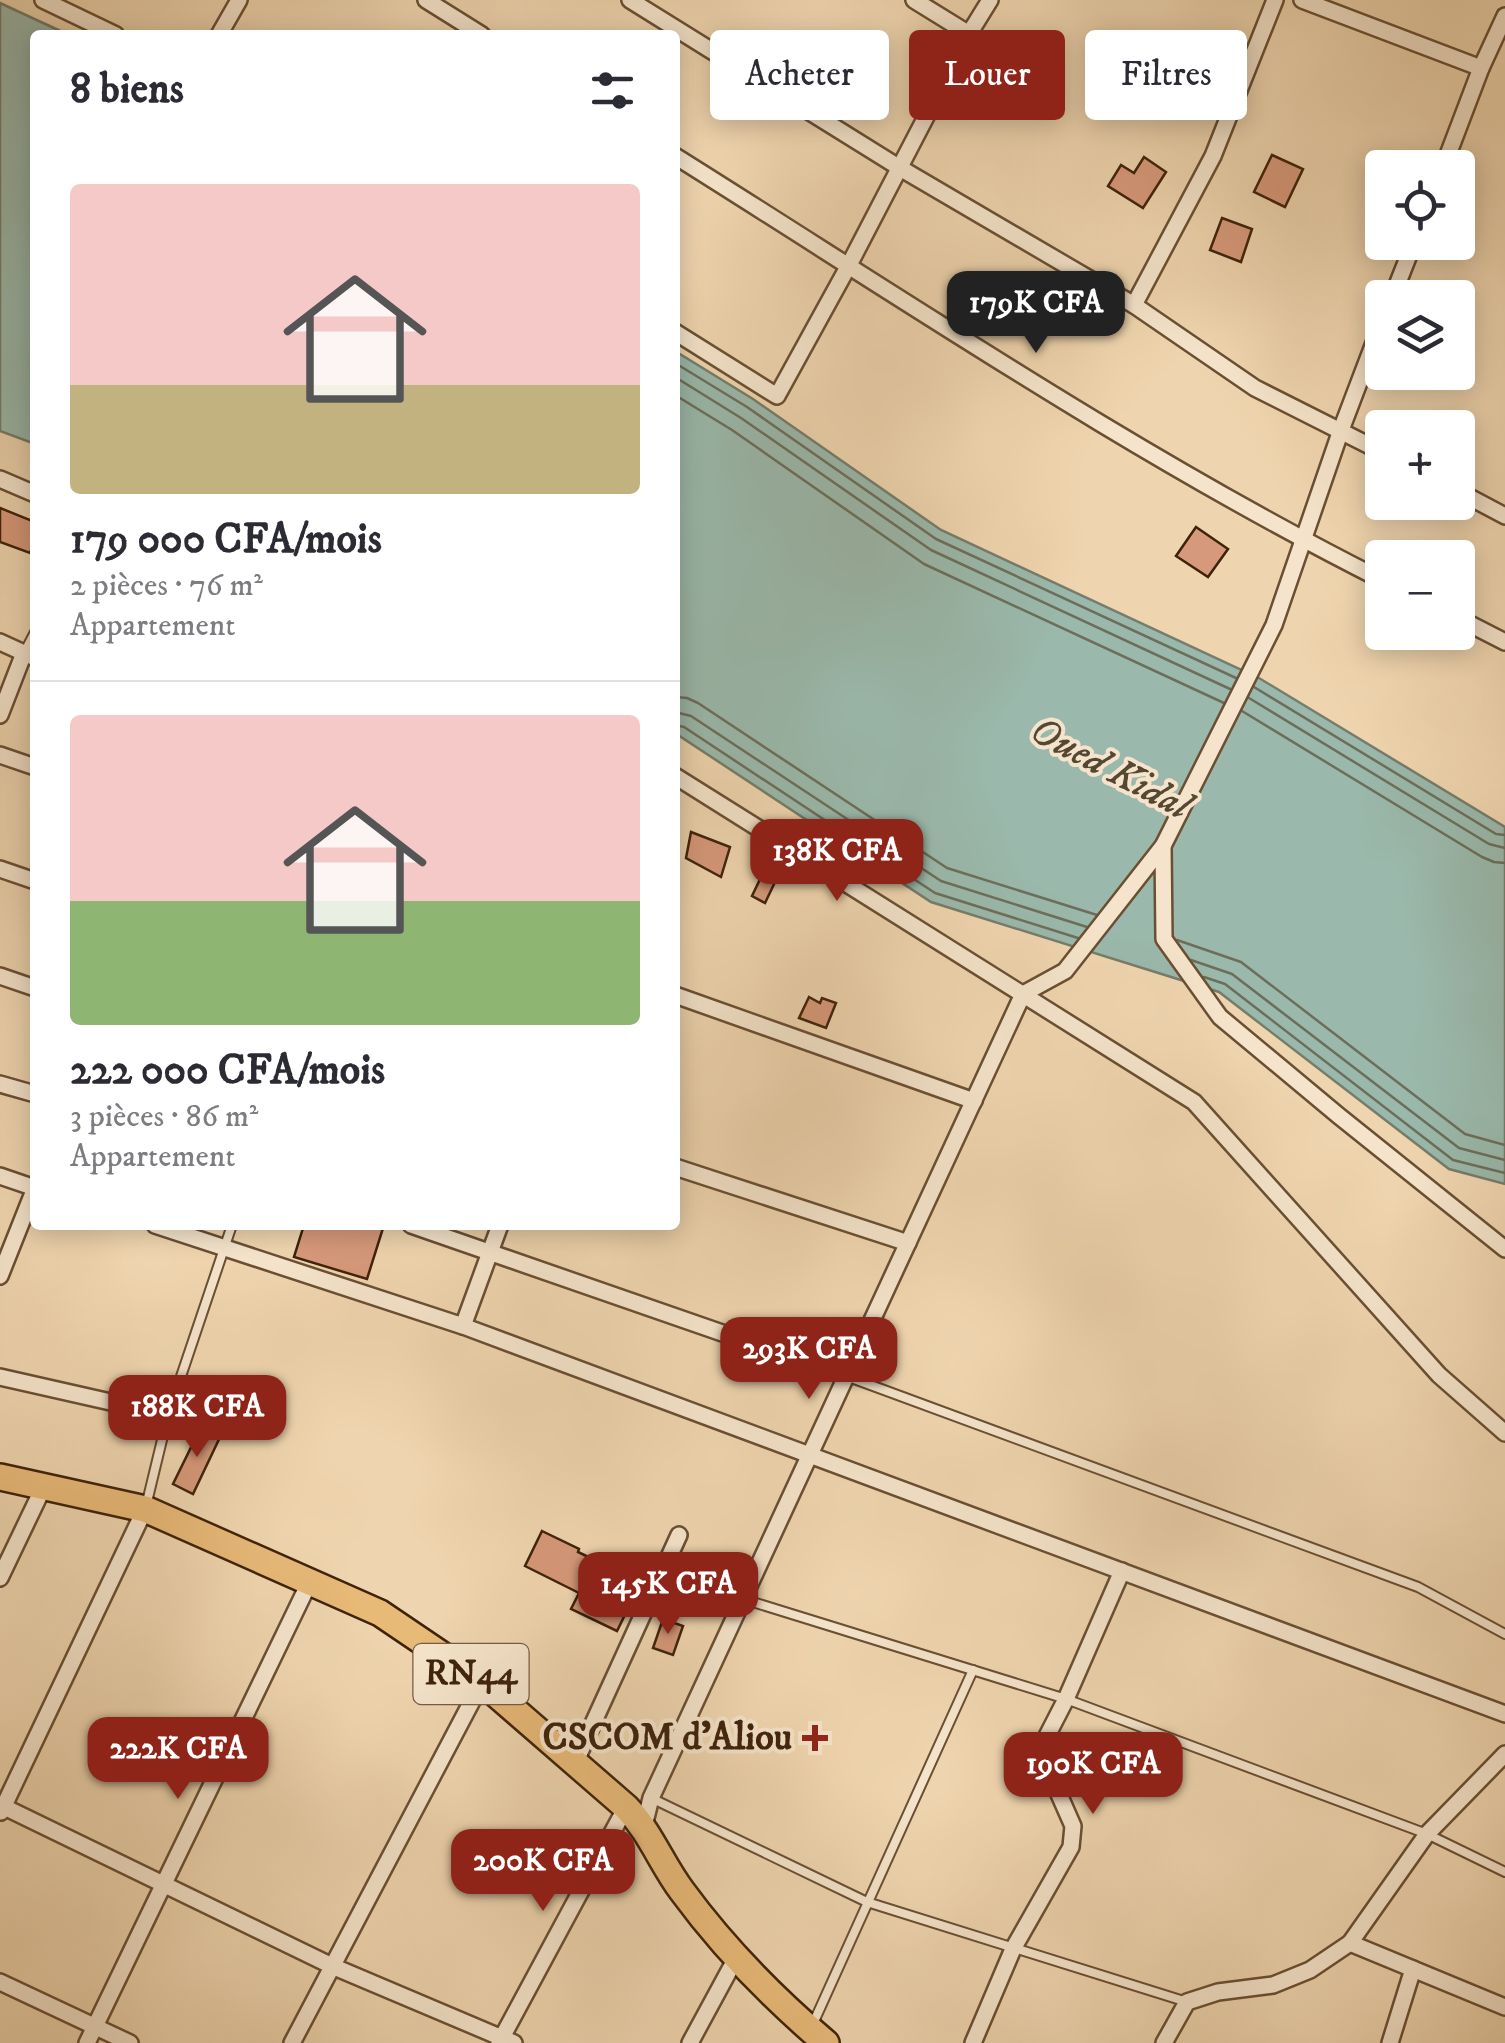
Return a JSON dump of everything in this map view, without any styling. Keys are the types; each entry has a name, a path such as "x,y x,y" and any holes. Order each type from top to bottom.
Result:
{"main road":[{"name":"RN44","path":"0,1477 146,1509 380,1613 482,1682 635,1817 680,1889 736,1958 818,2036"}],"street":[{"path":"44,0 106,30"},
{"path":"222,30 239,0"},
{"path":"426,0 474,30"},
{"path":"630,0 678,30"},
{"path":"914,0 963,30"},
{"path":"971,30 990,0"},
{"path":"1134,305 1213,156 1275,0"},
{"path":"1302,0 1482,68"},
{"path":"1450,150 1505,16"},
{"path":"680,31 900,168 1134,305 1255,388 1365,443"},
{"path":"680,335 776,396 850,266 925,120"},
{"path":"680,159 1132,442 1302,540 1365,572"},
{"path":"146,1509 1,1809 332,1966 505,2041 635,1817 651,1798 1023,994 1065,971 1163,846 1274,625 1365,367"},
{"path":"0,479 30,492"},
{"path":"1475,500 1505,516"},
{"path":"1475,627 1505,642"},
{"path":"0,642 29,656 0,715"},
{"path":"0,755 30,766"},
{"path":"680,779 1194,1102 1439,1375 1505,1433"},
{"path":"1163,846 1164,939 1220,1017 1505,1249"},
{"path":"0,869 30,879"},
{"path":"0,976 30,986"},
{"path":"680,996 974,1100"},
{"path":"0,1084 30,1093"},
{"path":"680,1169 908,1244"},
{"path":"0,1176 30,1186"},
{"path":"0,1276 30,1201"},
{"path":"170,1230 463,1326 1505,1714"},
{"path":"424,1230 846,1376"},
{"path":"463,1326 498,1230"},
{"path":"0,1376 168,1415"},
{"path":"0,1578 44,1486"},
{"path":"575,1764 679,1535"},
{"path":"973,2043 1013,1949 1071,1848 1073,1826 1044,1758 1047,1736 1122,1571"},
{"path":"87,2043 310,1581"},
{"path":"292,2043 482,1682"},
{"path":"1164,2043 1187,2002 1218,1992 1272,1985 1310,1970 1350,1943 1427,1834 1505,1754"},
{"path":"1350,1943 1505,2007"},
{"path":"690,2043 736,1958"},
{"path":"1390,2043 1413,1969"},
{"path":"0,1982 130,2043"}],"lane":[{"path":"146,1509 168,1415 230,1230"},
{"path":"846,1376 1418,1587 1505,1634"},
{"path":"743,1599 1066,1699 1427,1834 1505,1872"},
{"path":"818,2036 867,1902 972,1670"},
{"path":"651,1798 867,1902 1187,2002"}],"water":[{"path":"0,3 58,30 30,30 30,442 0,431"},
{"name":"Oued Kidal","path":"680,354 753,399 941,530 1259,678 1505,827 1505,1184 1449,1169 1219,992 931,902 680,736"}],"building":[{"path":"1272,155 1303,169 1285,207 1254,192"},
{"path":"1144,157 1166,172 1143,208 1108,186 1121,165 1134,173"},
{"path":"1222,218 1252,229 1241,262 1210,250"},
{"path":"0,508 30,520 30,553 0,542"},
{"path":"1196,527 1228,549 1208,577 1176,556"},
{"path":"691,832 730,847 721,877 686,858"},
{"path":"762,875 776,880 765,903 752,896"},
{"path":"809,997 820,1003 822,998 836,1003 826,1028 799,1018"},
{"path":"302,1230 382,1230 367,1279 294,1257"},
{"path":"202,1425 221,1435 193,1494 173,1484"},
{"path":"542,1531 641,1582 617,1631 571,1609 579,1593 525,1566"},
{"path":"663,1619 683,1626 673,1655 653,1648"}],"place":[{"name":"CSCOM d'Aliou","path":"815,1738"}]}
